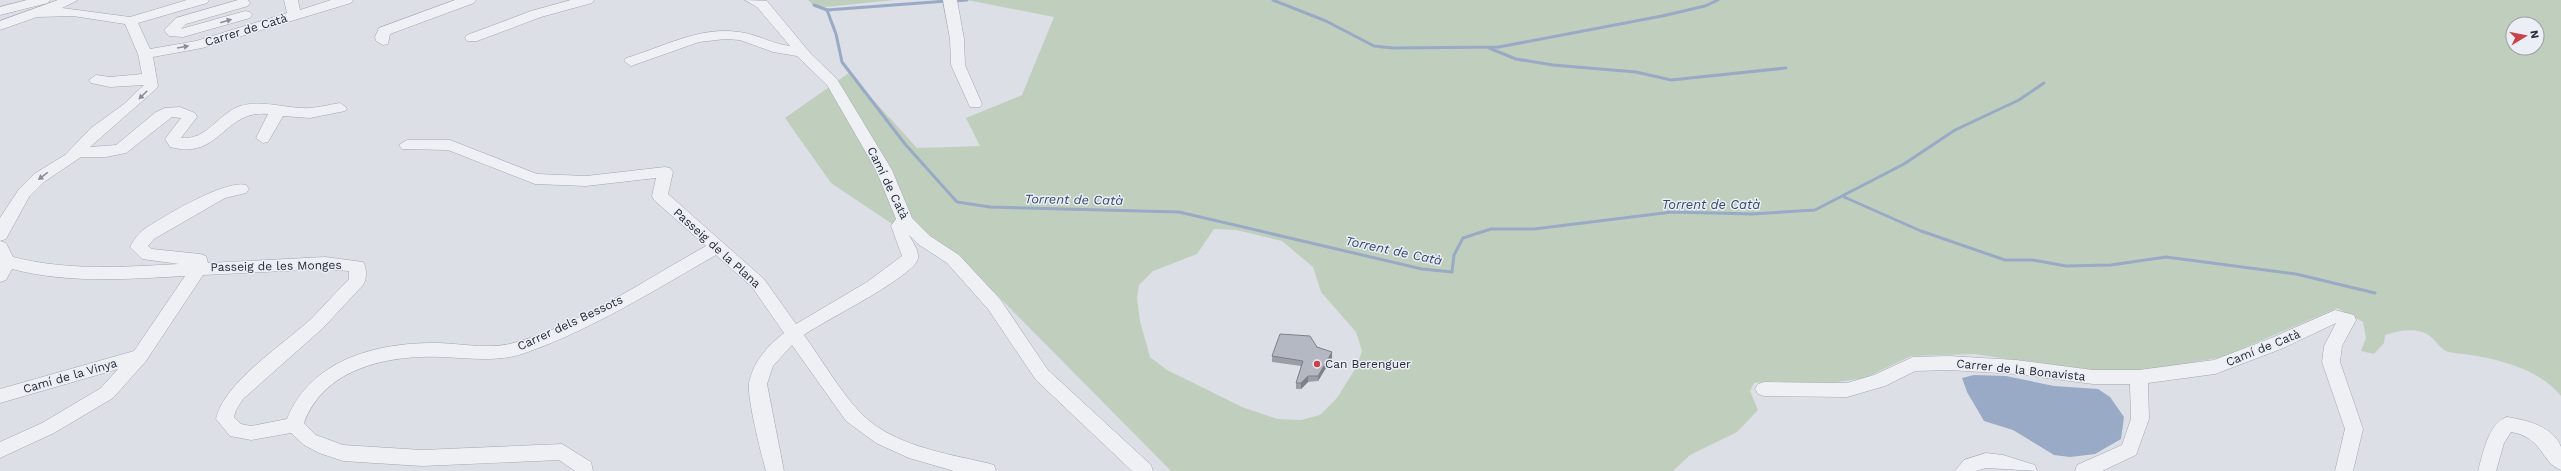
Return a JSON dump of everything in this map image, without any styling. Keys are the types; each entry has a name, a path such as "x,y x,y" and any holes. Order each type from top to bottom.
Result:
{"street":[{"path":"2,18 39,6 72,6 130,21 202,0"},
{"path":"291,0 294,16"},
{"name":"Carrer de Catà","path":"145,54 197,45 346,0"},
{"path":"383,41 382,37 384,32 427,14 469,0"},
{"path":"472,38 536,14 587,0"},
{"path":"950,0 958,39 958,65 976,104"},
{"name":"Camí de Catà","path":"757,2 832,82 853,113 884,170 905,221 924,240 953,258 994,304 1042,375 1144,471"},
{"path":"39,6 72,6"},
{"path":"244,6 247,30"},
{"path":"0,235 8,216 24,193 39,178 78,152 96,132 142,96 151,86 145,54 130,21"},
{"path":"631,62 649,57 674,44 706,36 739,36 791,52 802,51"},
{"path":"96,80 110,82 150,78"},
{"path":"78,152 121,150 154,120 163,114 174,112 185,114 190,117 172,139 175,144 186,145 205,142 232,115 247,110 279,111 302,114 340,108"},
{"path":"263,138 273,117 279,111"},
{"name":"Passeig de la Plana","path":"408,144 450,145 535,179 586,181 664,172 660,196 758,283 852,416 865,428 920,456 987,471"},
{"path":"200,268 200,260 148,255 138,248 148,234 220,194 241,190"},
{"path":"775,471 766,440 758,382 767,359 794,332 876,285 905,265 910,258 909,248 900,235 899,226 905,221"},
{"name":"Carrer dels Bessots","path":"294,425 298,410 312,390 331,375 357,363 391,352 430,350 495,353 521,348 594,315 717,247"},
{"name":"Passeig de les Monges","path":"2,262 38,270 101,274 325,263 357,266 357,281 318,323 237,394 227,408 225,419 236,431 251,433 294,425"},
{"name":"Camí de la Vinya","path":"0,450 48,428 107,393 140,356 200,268"},
{"name":"Camí de Catà","path":"2139,377 2215,367 2275,344 2335,316 2342,317 2348,320 2333,346 2331,362 2354,429 2344,471"},
{"name":"Camí de la Vinya","path":"0,396 140,356"},
{"name":"Carrer de la Bonavista","path":"1764,390 1847,390 1879,381 1913,364 1949,363 2016,367 2093,378 2139,377"},
{"path":"2084,471 2130,450 2140,419 2139,377"},
{"path":"2487,471 2496,441 2507,424 2527,426 2538,434 2561,462"},
{"path":"294,425 310,440 325,448 343,453 422,458 562,452 584,467 584,471"},
{"path":"1964,471 1970,463 1987,460 2028,471"}],"green space":[{"path":"808,0 894,0 816,8"},
{"path":"967,0 2561,0 2561,396 2553,387 2532,373 2507,363 2446,351 2430,336 2420,331 2408,330 2385,335 2384,343 2374,354 2361,351 2366,338 2363,322 2337,308 2223,357 2160,368 2100,373 1975,354 1911,356 1865,378 1817,385 1775,381 1754,383 1750,391 1758,410 1737,432 1690,455 1673,471 1171,471 994,292 831,183 785,118 849,73 917,148 980,146 966,118 1022,95 1054,17","holes":["1214,229 1236,230 1282,241 1313,267 1321,292 1356,332 1362,351 1357,366 1337,398 1320,415 1301,420 1277,419 1242,407 1167,370 1150,357 1140,321 1137,298 1139,285 1153,271 1197,254"]}],"water":[{"path":"1974,375 2006,376 2054,386 2098,389 2110,397 2124,417 2121,439 2095,454 2070,457 2054,455 2013,430 1984,421 1967,392 1962,378"}],"building":[{"name":"Can Berenguer","path":"1280,334 1310,336 1317,347 1332,352 1318,376 1308,376 1301,383 1296,383 1303,361 1272,356"}],"waterway":[{"path":"954,1 967,0"},
{"path":"1273,0 1326,21 1374,46 1393,48 1499,47 1662,16 1705,6 1718,0"},
{"path":"827,10 947,1"},
{"name":"Torrent de Catà","path":"814,5 827,10"},
{"name":"Torrent de Catà","path":"827,10 836,34 842,62 905,144 957,202 990,207 1179,212 1422,269 1452,272 1454,255 1463,238 1491,229 1534,229 1672,212 1752,214 1815,210 1904,164 1955,130 2019,100 2044,83"},
{"path":"1489,48 1516,59 1553,65 1636,72 1671,80 1786,68"},
{"path":"1844,197 1921,231 2005,260 2033,260 2066,266 2111,265 2166,257 2296,274 2375,293"}],"place":[{"name":"Can Berenguer","path":"1317,364"}]}
